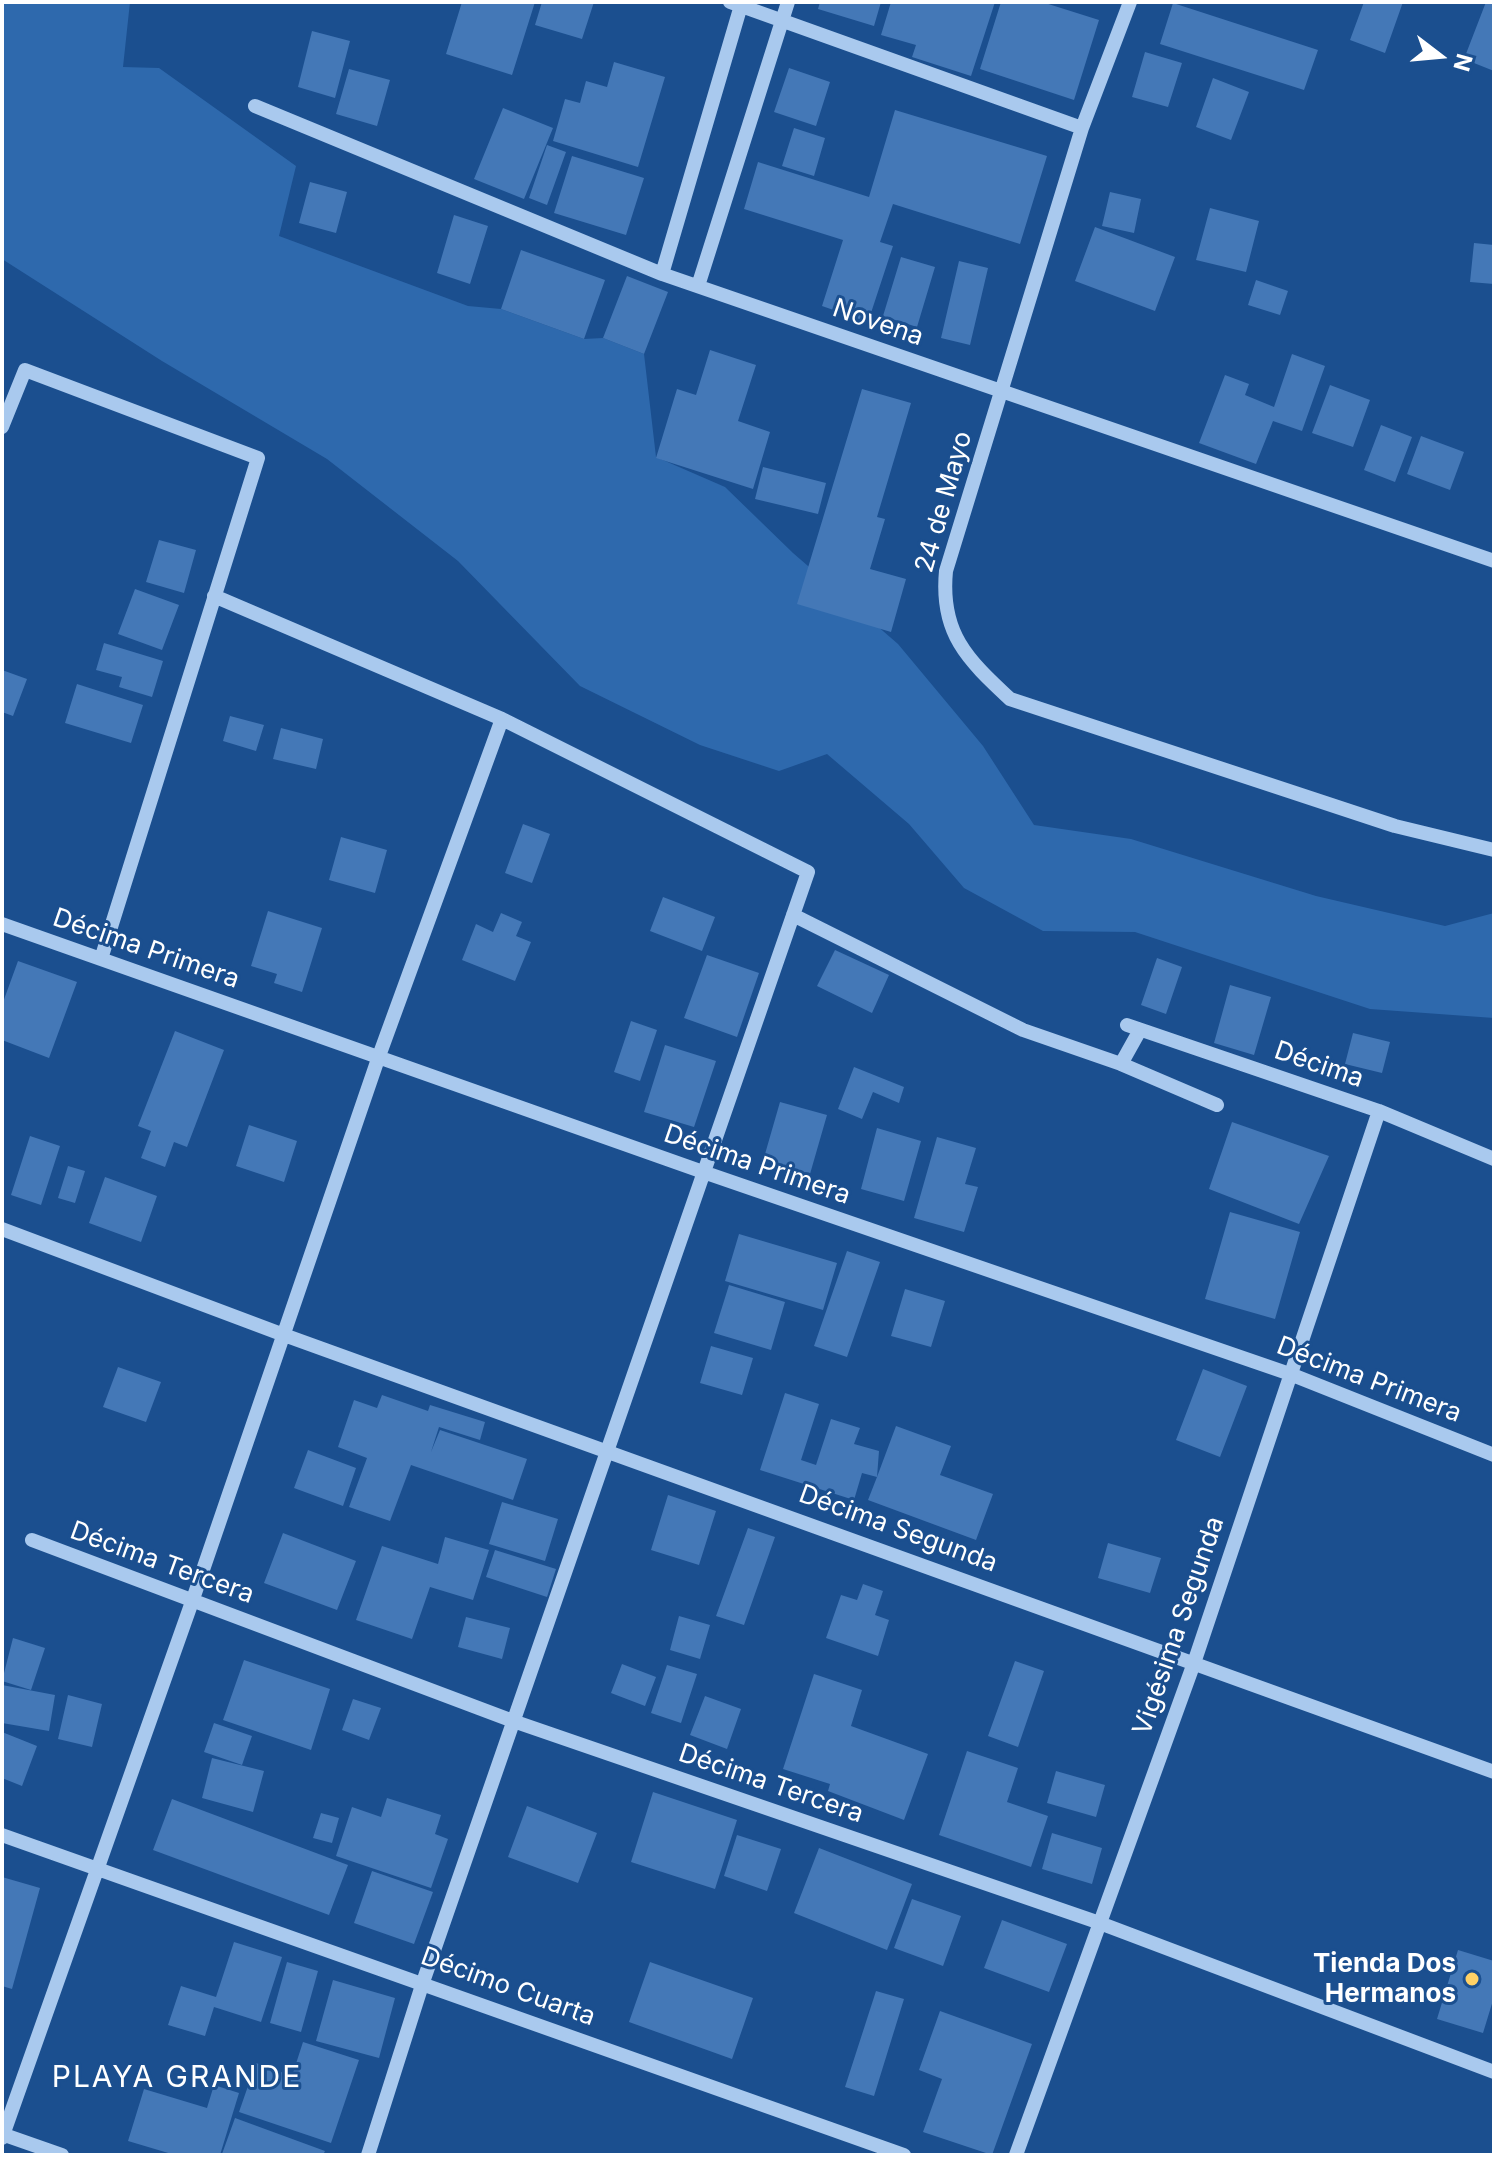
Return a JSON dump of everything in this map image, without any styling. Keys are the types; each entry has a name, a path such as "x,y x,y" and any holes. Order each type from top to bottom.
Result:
{"street":[{"path":"698,286 788,2"},
{"name":"24 de Mayo","path":"1130,2 1082,128 946,571 943,601 953,634 976,668 1010,699 1380,821 1494,850"},
{"path":"662,274 738,3 1082,128"},
{"name":"Novena","path":"255,106 662,274 1494,561"},
{"path":"2,427 25,370 258,458 101,959"},
{"path":"214,596 502,719 808,872 423,1982 368,2155"},
{"path":"62,2155 3,2135 193,1599 379,1056 502,719"},
{"path":"793,915 1023,1030 1121,1064 1217,1105"},
{"name":"Décima Primera","path":"2,924 706,1173 1290,1374 1494,1455"},
{"name":"Décima","path":"1121,1064 1134,1028 1379,1111 1494,1159"},
{"name":"Vigésima Segunda","path":"1016,2155 1097,1922 1194,1663 1379,1111"},
{"name":"Décima Segunda","path":"2,1229 284,1335 610,1450 1494,1772"},
{"name":"Décima Tercera","path":"32,1540 513,1721 1097,1922 1494,2072"},
{"name":"Décimo Cuarta","path":"2,1835 904,2155"}],"shaded area":[{"path":"2,2 130,2 123,67 159,68 296,166 279,236 468,306 501,309 584,339 603,338 644,354 656,457 725,487 793,553 898,644 983,746 1034,825 1131,839 1316,896 1445,926 1494,913 1494,1018 1370,1009 1135,932 1043,931 964,888 909,824 827,754 779,771 700,745 580,686 458,561 327,459 162,361 2,259"}],"building":[{"path":"462,2 535,2 512,75 446,54"},
{"path":"542,2 594,2 582,39 535,25"},
{"path":"820,2 881,2 874,26 818,9"},
{"path":"891,2 995,2 971,76 912,57 916,45 881,35"},
{"path":"1001,2 1042,2 1099,20 1074,100 980,69"},
{"path":"1364,2 1403,2 1385,53 1350,40"},
{"path":"1486,2 1494,2 1494,71 1464,59"},
{"path":"1173,3 1318,50 1304,90 1160,44"},
{"path":"312,31 350,41 335,98 298,87"},
{"path":"1145,52 1182,63 1168,107 1132,97"},
{"path":"614,62 665,77 638,167 553,141 565,99 580,103 586,81 607,87"},
{"path":"789,68 830,82 816,126 774,112"},
{"path":"349,69 390,80 377,126 336,114"},
{"path":"1213,78 1249,92 1231,140 1196,127"},
{"path":"503,108 553,128 524,199 474,179"},
{"path":"895,110 1047,156 1020,244 893,204 880,242 893,246 868,322 822,306 843,240 744,209 758,162 869,197"},
{"path":"794,128 825,138 814,176 782,166"},
{"path":"547,145 566,152 547,205 529,198"},
{"path":"572,156 644,178 626,235 554,213"},
{"path":"310,182 347,192 336,233 299,223"},
{"path":"1110,192 1141,199 1134,233 1102,226"},
{"path":"1210,208 1259,221 1246,272 1196,260"},
{"path":"454,215 488,226 470,284 437,273"},
{"path":"1095,227 1175,257 1155,311 1075,281"},
{"path":"1474,243 1494,245 1494,284 1470,282"},
{"path":"521,250 605,280 584,339 501,309"},
{"path":"901,257 935,267 917,327 883,316"},
{"path":"959,261 988,268 970,345 941,338"},
{"path":"627,276 668,292 644,354 603,338"},
{"path":"1256,280 1288,291 1280,315 1248,305"},
{"path":"710,350 756,365 738,421 770,432 753,489 656,458 677,389 696,395"},
{"path":"1292,354 1325,366 1302,431 1273,421 1256,464 1199,443 1225,375 1249,384 1245,395 1274,407"},
{"path":"1330,385 1370,400 1353,447 1312,433"},
{"path":"862,389 911,403 877,517 885,519 870,569 906,579 891,632 797,604"},
{"path":"1381,425 1412,437 1395,482 1364,470"},
{"path":"1421,436 1464,452 1450,490 1407,474"},
{"path":"763,467 826,483 818,514 755,499"},
{"path":"159,540 196,550 184,593 146,582"},
{"path":"135,589 179,605 162,650 118,634"},
{"path":"104,643 163,661 152,697 119,687 122,677 96,670"},
{"path":"2,670 27,679 13,716 2,712"},
{"path":"77,684 143,705 131,743 65,723"},
{"path":"230,716 264,725 256,751 223,741"},
{"path":"281,728 323,739 316,769 273,759"},
{"path":"523,824 550,834 532,883 505,873"},
{"path":"341,837 387,850 375,893 329,880"},
{"path":"663,897 715,917 702,951 650,931"},
{"path":"268,911 322,928 302,992 274,983 277,974 251,966"},
{"path":"501,913 522,922 516,936 531,942 515,981 462,960 476,924 493,932"},
{"path":"835,950 889,975 872,1013 817,986"},
{"path":"707,955 759,973 737,1037 684,1018"},
{"path":"1157,958 1182,967 1166,1014 1141,1005"},
{"path":"18,961 77,982 49,1058 2,1040 2,1005"},
{"path":"1230,985 1271,997 1254,1055 1214,1043"},
{"path":"631,1021 657,1030 640,1081 614,1072"},
{"path":"175,1031 224,1050 187,1147 174,1142 165,1167 141,1158 151,1131 138,1126"},
{"path":"1353,1033 1390,1042 1382,1073 1345,1064"},
{"path":"665,1045 716,1061 694,1127 644,1112"},
{"path":"854,1067 904,1087 899,1103 873,1092 862,1119 838,1109"},
{"path":"780,1102 827,1115 810,1174 763,1161"},
{"path":"1232,1122 1329,1156 1299,1224 1209,1189"},
{"path":"249,1125 297,1141 284,1182 236,1166"},
{"path":"877,1128 921,1141 904,1201 861,1189"},
{"path":"30,1136 60,1146 41,1205 11,1195"},
{"path":"937,1137 976,1148 965,1184 978,1187 964,1232 914,1218"},
{"path":"68,1166 85,1171 75,1203 58,1198"},
{"path":"105,1177 157,1196 141,1242 89,1223"},
{"path":"1230,1212 1300,1232 1275,1319 1205,1299"},
{"path":"739,1234 837,1263 823,1310 725,1281"},
{"path":"847,1251 880,1262 847,1357 814,1346"},
{"path":"729,1285 785,1302 771,1350 714,1333"},
{"path":"905,1289 945,1301 931,1347 891,1336"},
{"path":"711,1346 753,1358 742,1395 700,1383"},
{"path":"118,1367 161,1382 146,1422 103,1407"},
{"path":"1203,1369 1247,1386 1220,1457 1176,1440"},
{"path":"785,1393 819,1404 801,1460 816,1465 831,1419 860,1428 854,1444 879,1451 877,1477 862,1473 854,1500 760,1470"},
{"path":"382,1395 428,1411 430,1405 485,1422 480,1440 439,1427 431,1452 440,1430 527,1459 513,1500 411,1465 390,1521 349,1507 367,1458 338,1447 354,1400 377,1408"},
{"path":"896,1426 951,1446 940,1475 993,1494 976,1540 868,1500"},
{"path":"308,1450 356,1468 343,1506 294,1488"},
{"path":"668,1495 716,1511 699,1565 651,1550"},
{"path":"502,1502 558,1519 545,1561 489,1544"},
{"path":"748,1528 775,1537 744,1625 716,1616"},
{"path":"283,1533 356,1561 337,1610 264,1583"},
{"path":"445,1537 489,1550 473,1600 430,1587 412,1639 356,1620 382,1546 438,1564"},
{"path":"1108,1543 1161,1558 1150,1593 1098,1578"},
{"path":"495,1550 556,1569 547,1597 486,1577"},
{"path":"863,1584 883,1591 875,1615 889,1620 878,1656 826,1638 841,1595 857,1600"},
{"path":"679,1616 710,1625 700,1659 670,1650"},
{"path":"466,1617 510,1628 502,1659 458,1647"},
{"path":"13,1638 45,1648 31,1690 2,1681"},
{"path":"244,1660 330,1689 311,1750 223,1720"},
{"path":"1015,1661 1044,1671 1018,1747 988,1736"},
{"path":"622,1664 656,1677 645,1706 611,1693"},
{"path":"667,1665 697,1674 681,1723 651,1713"},
{"path":"814,1674 862,1690 851,1726 928,1754 904,1820 828,1791 830,1784 783,1769"},
{"path":"2,1685 55,1695 49,1731 2,1723"},
{"path":"68,1695 102,1704 92,1747 58,1739"},
{"path":"705,1696 741,1709 727,1749 690,1735"},
{"path":"353,1699 381,1708 369,1740 342,1730"},
{"path":"214,1723 252,1736 242,1765 204,1752"},
{"path":"2,1732 37,1746 22,1786 2,1778"},
{"path":"967,1751 1018,1768 1007,1802 1048,1816 1031,1867 939,1835"},
{"path":"212,1758 264,1771 253,1812 202,1798"},
{"path":"1056,1771 1105,1785 1096,1817 1047,1803"},
{"path":"653,1792 737,1820 715,1889 631,1862"},
{"path":"387,1798 441,1815 435,1834 448,1839 431,1888 336,1856 352,1807 381,1817"},
{"path":"172,1799 348,1865 329,1915 153,1850"},
{"path":"527,1806 597,1833 578,1883 508,1857"},
{"path":"321,1813 339,1818 332,1843 313,1838"},
{"path":"1052,1833 1102,1848 1092,1884 1042,1869"},
{"path":"737,1835 781,1849 767,1891 724,1876"},
{"path":"819,1848 912,1884 887,1950 794,1913"},
{"path":"372,1871 433,1892 414,1944 354,1923"},
{"path":"2,1877 40,1888 12,1989 2,1986"},
{"path":"912,1899 961,1916 943,1966 894,1948"},
{"path":"1002,1920 1067,1944 1049,1992 984,1968"},
{"path":"234,1942 282,1957 261,2022 214,2007 205,2036 168,2025 181,1986 216,1997"},
{"name":"Tienda Dos Hermanos","path":"1458,1950 1494,1961 1494,1997 1483,2033 1437,2019"},
{"path":"287,1962 318,1971 301,2032 270,2023"},
{"path":"650,1962 753,1998 732,2059 629,2022"},
{"path":"333,1980 395,1998 379,2058 316,2041"},
{"path":"876,1991 904,1999 874,2096 845,2087"},
{"path":"940,2011 1032,2044 992,2155 923,2132 942,2079 919,2070"},
{"path":"303,2042 359,2060 331,2143 239,2112 256,2063 292,2076"},
{"path":"214,2085 239,2093 220,2155 175,2155 128,2141 144,2089 207,2108"},
{"path":"235,2118 325,2151 323,2155 222,2154"}],"place":[{"name":"Tienda Dos Hermanos","path":"1472,1979"}],"district":[{"name":"PLAYA GRANDE","path":"177,2078"}]}
